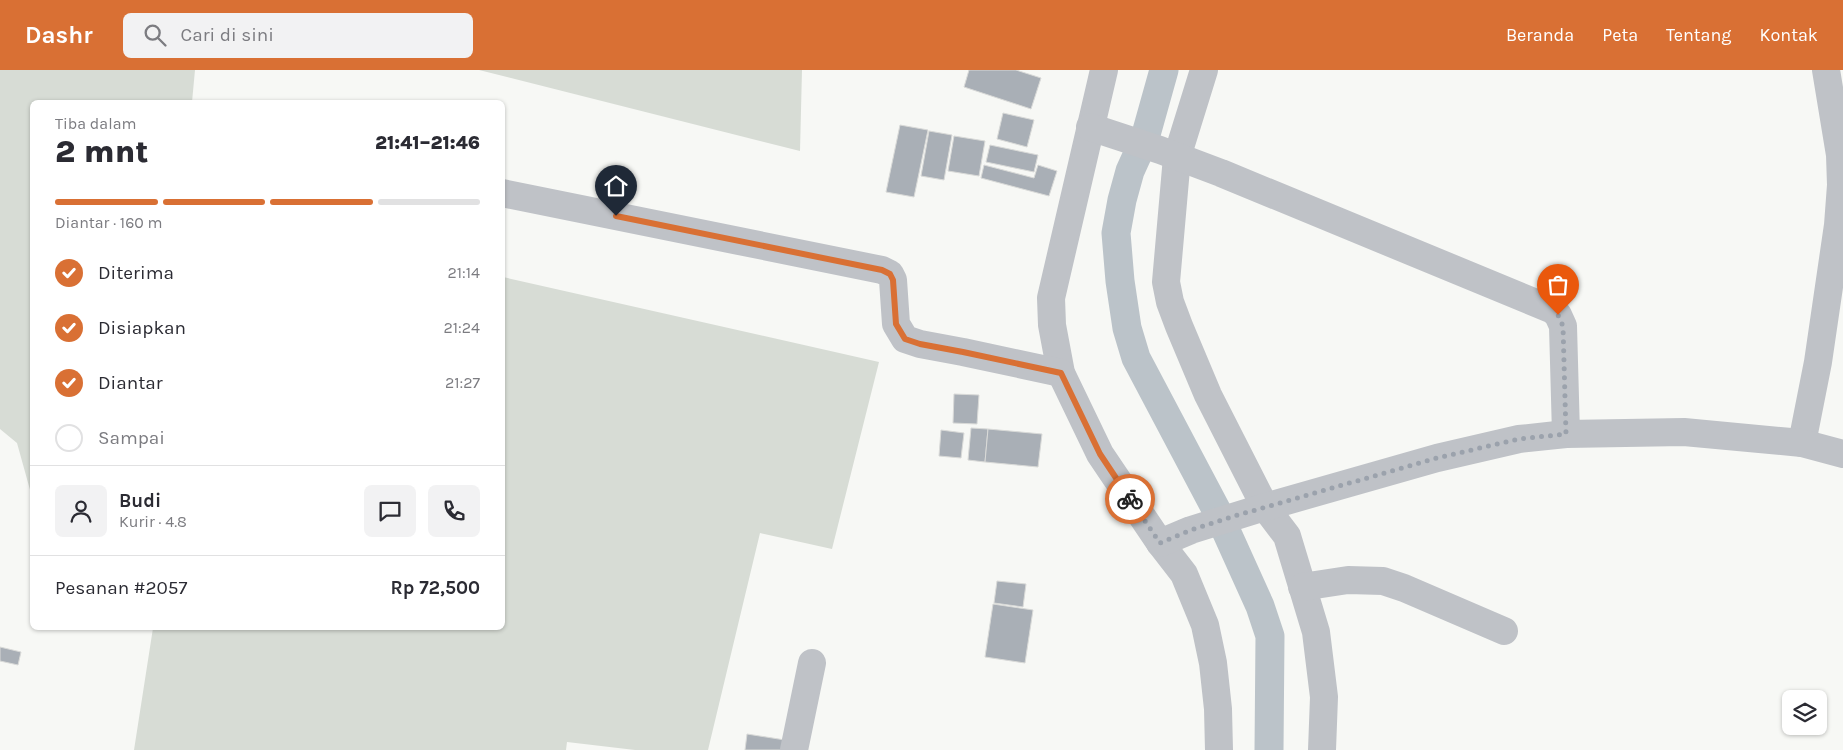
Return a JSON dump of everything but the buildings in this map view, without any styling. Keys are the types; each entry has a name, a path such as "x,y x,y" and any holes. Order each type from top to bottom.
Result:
{"street":[{"path":"1104,70 1101,131 1051,298 1052,325 1061,373 1100,454 1160,543 1184,574 1205,625 1213,664 1219,750"},
{"path":"1204,70 1169,153 1166,282 1170,302 1208,395 1265,507 1286,536 1316,632 1324,697 1322,750"},
{"path":"1802,443 1818,362 1842,185 1840,154 1826,70"},
{"path":"1101,131 1169,153 1553,310 1558,315 1563,326 1566,434"},
{"path":"505,194 882,270 890,274 893,280 896,324 905,339 920,344 1061,373"},
{"path":"1160,543 1191,530 1265,507 1437,458 1519,439 1566,434 1684,432 1802,443 1843,454"},
{"path":"1302,587 1348,580 1383,581 1504,630"},
{"path":"794,750 812,663"}],"shaded area":[{"path":"0,70 195,70 192,100 30,100 30,490 17,443 0,429"},
{"path":"479,70 802,70 800,151"},
{"path":"505,277 879,362 832,549 760,533 708,750 635,750 567,742 566,750 134,750 153,630 505,630"}],"waterway":[{"path":"1164,70 1145,138 1130,171 1116,233 1120,281 1127,328 1136,358 1218,513 1260,606 1270,636 1269,750"}],"way so far":[{"path":"1130,499 1160,543 1191,530 1238,515 1437,458 1519,439 1566,434 1563,326 1558,315"}],"route":[{"path":"616,216 882,270 890,274 893,280 896,324 905,339 920,344 1061,373 1100,454 1130,499"}]}
